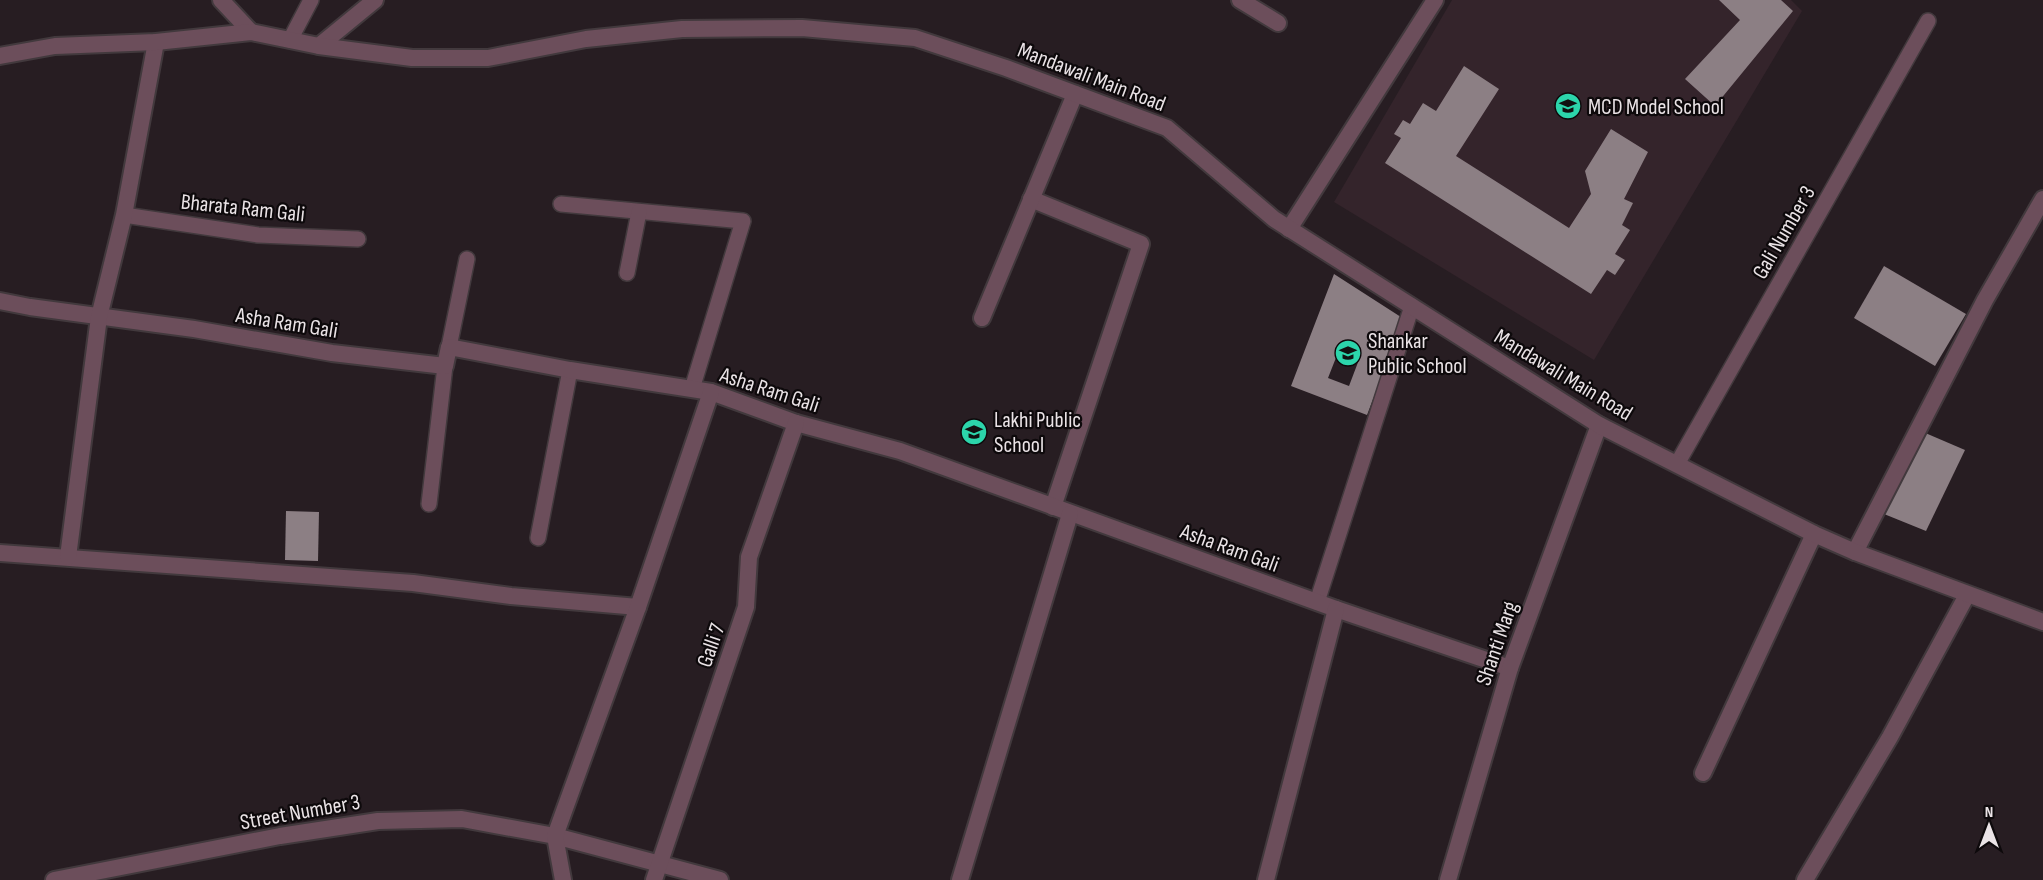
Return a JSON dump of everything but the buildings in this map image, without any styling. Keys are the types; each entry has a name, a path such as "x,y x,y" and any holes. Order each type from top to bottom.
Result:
{"street":[{"path":"221,0 251,32"},
{"path":"319,46 375,0"},
{"path":"1240,0 1278,22"},
{"path":"1289,229 1435,0"},
{"name":"Mandawali Main Road","path":"0,56 55,46 156,42 251,32 319,46 412,58 488,58 586,39 682,29 802,28 915,38 1006,68 1167,128 1274,219 1599,425 1814,534 1855,552 2043,622"},
{"path":"68,557 99,317 124,215 156,42"},
{"path":"982,318 1075,94"},
{"path":"1031,199 1141,244 1053,507"},
{"path":"1855,552 1985,300 2043,199"},
{"name":"Asha Ram Gali","path":"0,301 194,329 332,353 445,366"},
{"path":"445,366 449,346"},
{"name":"Asha Ram Gali","path":"449,346 570,370 711,392 796,423 900,451 1336,609 1510,668"},
{"path":"563,880 555,836 638,607 711,392"},
{"name":"Galli 7","path":"654,880 746,607 749,557 796,423"},
{"name":"Shanti Marg","path":"1448,880 1510,668 1599,425"},
{"path":"960,880 1070,514"},
{"path":"1703,774 1814,534"},
{"path":"0,553 389,581 511,596 638,607"},
{"path":"1805,880 1890,737 1967,595"},
{"path":"1266,880 1336,609"},
{"name":"Street Number 3","path":"54,880 280,836 378,820 462,819 555,836 720,880"}],"lane":[{"path":"290,40 311,0"},
{"name":"Gali Number 3","path":"1677,464 1928,21"},
{"path":"561,204 743,222 692,389"},
{"path":"627,273 639,212"},
{"name":"Bharata Ram Gali","path":"124,215 258,235 358,238"},
{"path":"449,346 467,259"},
{"path":"1317,602 1412,306"},
{"path":"429,504 445,366"},
{"path":"538,538 570,370"}],"shaded area":[{"name":"MCD Model School","path":"1452,0 1791,0 1802,11 1594,360 1334,202"}],"place":[{"name":"MCD Model School","path":"1568,106"},
{"name":"Shankar Public School","path":"1348,353"},
{"name":"Lakhi Public School","path":"974,432"}]}
